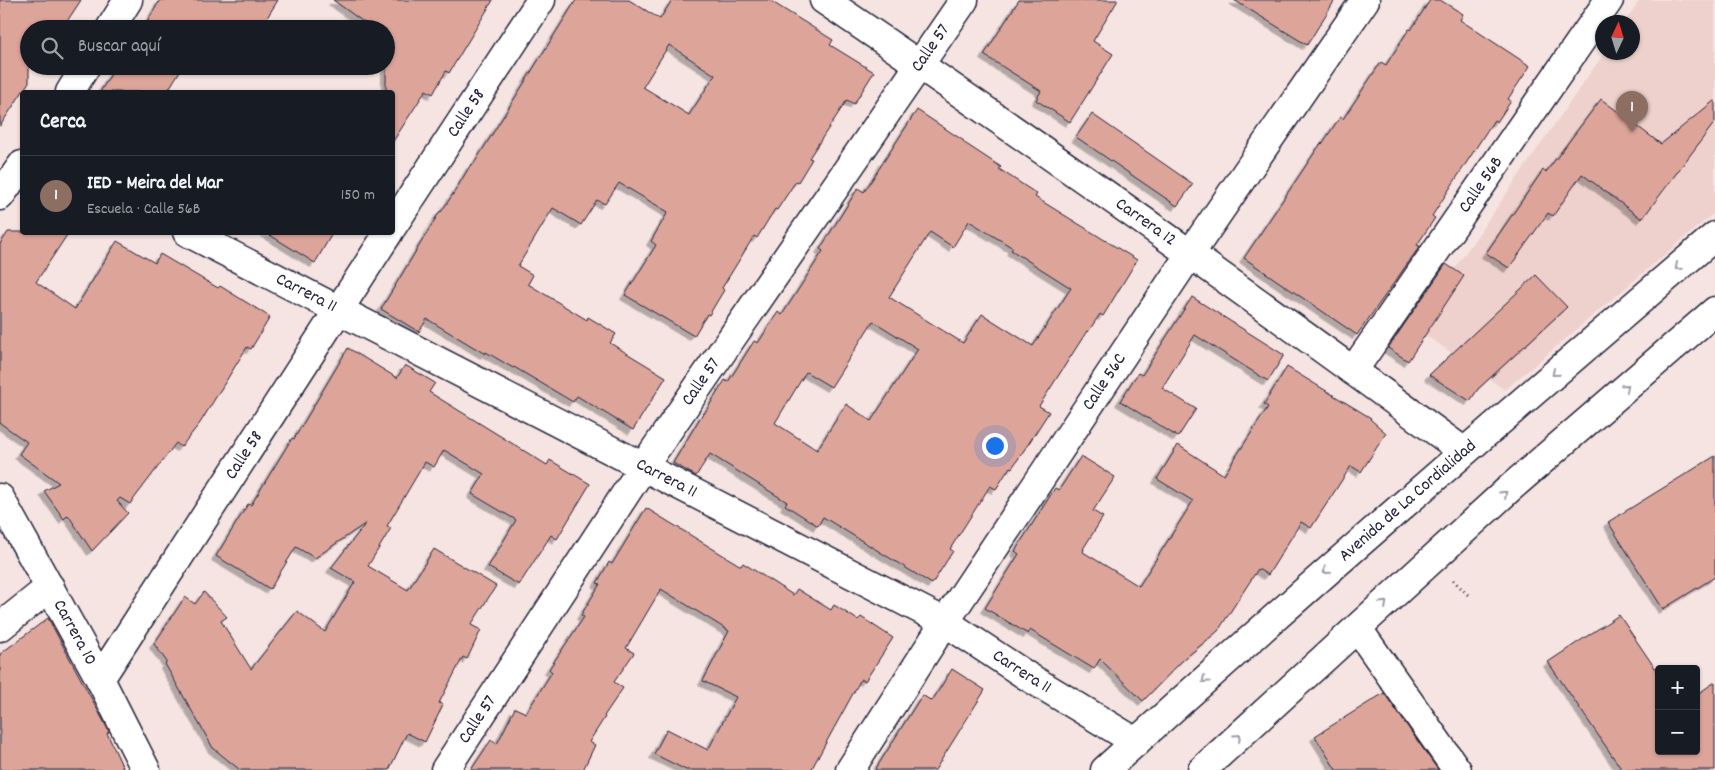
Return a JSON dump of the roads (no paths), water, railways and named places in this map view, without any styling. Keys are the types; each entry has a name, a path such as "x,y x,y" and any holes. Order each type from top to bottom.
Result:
{"street":[{"path":"116,20 128,0"},
{"name":"Calle 58","path":"395,222 541,0"},
{"name":"Carrera 12","path":"824,0 1190,254 1463,451"},
{"name":"Calle 57","path":"446,770 643,467 964,0"},
{"name":"Calle 56C","path":"850,770 945,622 1190,254 1365,0"},
{"name":"Calle 56B","path":"1353,371 1609,0"},
{"path":"71,90 80,75"},
{"path":"0,196 20,168"},
{"name":"Carrera 11","path":"193,235 945,622 1027,676 1136,742"},
{"name":"Calle 58","path":"100,679 387,235"},
{"name":"Avenida de La Cordialidad","path":"1105,770 1463,451 1715,236"},
{"path":"1202,770 1509,489 1715,311"},
{"name":"Carrera 10","path":"0,498 100,679 146,770"},
{"path":"0,627 50,587"},
{"path":"1358,629 1457,770"}],"place":[{"name":"IED - Meira del Mar","path":"1632,132"}]}
